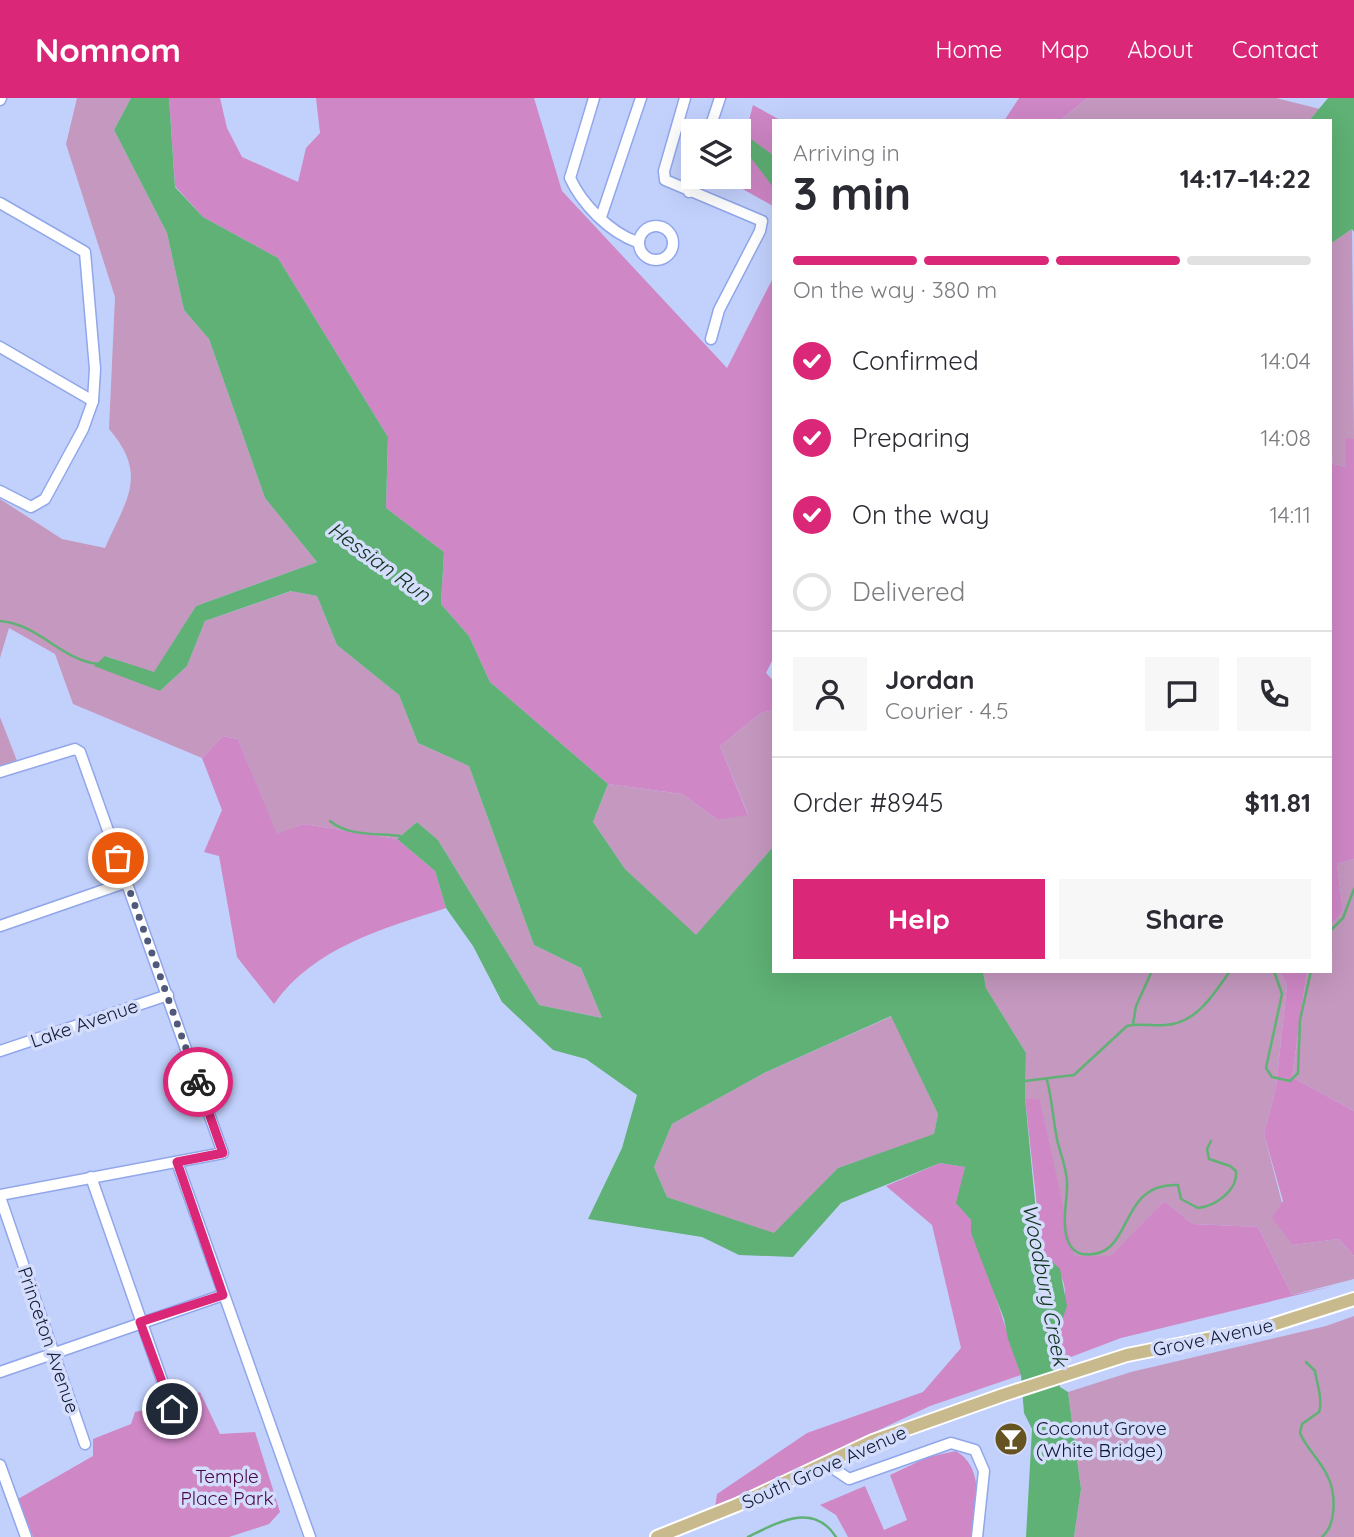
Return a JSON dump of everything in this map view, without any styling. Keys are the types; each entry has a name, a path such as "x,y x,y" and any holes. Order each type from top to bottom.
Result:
{"main road":[{"name":"Grove Avenue","path":"1072,1373 1127,1355 1263,1328 1354,1299"},
{"name":"South Grove Avenue","path":"657,1537 737,1506 873,1441 1072,1373"}],"street":[{"path":"594,98 569,178 577,194 601,217 636,242"},
{"path":"601,217 641,98"},
{"path":"685,98 664,171 665,180 762,221 760,231 719,310 710,339"},
{"path":"713,119 720,98"},
{"path":"0,203 85,252 95,369 93,401 83,429 45,499 37,506 22,504 0,492"},
{"path":"0,347 93,401"},
{"path":"0,772 75,750 83,761 223,1153 0,1196"},
{"path":"0,926 127,883"},
{"name":"Lake Avenue","path":"0,1051 168,995"},
{"path":"177,1162 310,1537"},
{"path":"91,1177 172,1409"},
{"name":"Princeton Avenue","path":"0,1196 85,1444"},
{"path":"0,1372 223,1295"},
{"path":"825,1463 849,1479 951,1443 975,1450 984,1471 977,1537"},
{"path":"0,1465 26,1537"}],"shaded area":[{"path":"77,98 131,98 114,130 167,233 184,310 209,339 265,498 317,562 196,606 154,673 106,656 160,691 187,666 205,621 292,591 317,596 337,645 399,695 418,743 469,766 534,945 581,968 602,1018 539,1005 438,840 417,822 397,839 304,824 277,835 238,739 223,736 202,758 73,704 55,654 9,628 0,658 0,499 62,539 105,548 130,488 128,460 109,429 115,297 66,144"},
{"path":"1088,98 1276,98 1320,109 1311,119 1062,119"},
{"path":"1352,229 1354,439 1346,439 1346,467 1332,464 1332,243"},
{"path":"772,710 772,848 696,936 625,869 593,822 608,784 682,794 718,820 748,814 720,746 761,713"},
{"path":"0,717 19,766 0,774"},
{"path":"1354,859 1354,1111 1292,1077 1307,973 1332,973 1332,924 1343,911 1337,864"},
{"path":"983,973 1280,973 1287,985 1276,1087 1264,1134 1293,1245 1339,1239 1354,1256 1354,1279 1292,1295 1258,1227 1193,1224 1164,1201 1111,1257 1073,1256 1040,1101 1025,1098 1026,1053 986,988"},
{"path":"892,1016 938,1114 934,1135 838,1168 774,1234 667,1197 654,1167 672,1124 764,1073"},
{"path":"1354,1316 1354,1537 1074,1537 1081,1489 1068,1392 1131,1372 1326,1326"}],"green space":[{"path":"169,98 220,98 227,128 242,157 298,182 306,148 320,133 316,98 534,98 562,191 727,368 772,280 772,661 766,673 772,679 772,710 761,713 720,746 748,815 718,820 682,794 608,784 490,682 469,636 441,604 444,552 386,508 388,437 278,258 203,217 175,186"},
{"path":"1019,98 1088,98 1062,119 1005,119"},
{"path":"753,105 778,119 772,119 772,205 743,189 751,189 749,119"},
{"path":"1346,438 1354,439 1354,859 1337,864 1343,911 1332,924 1332,464 1346,467"},
{"path":"223,736 238,739 277,834 304,824 397,839 435,871 446,908 374,933 329,954 290,984 274,1004 237,957 219,856 204,852 222,810 202,758"},
{"path":"1280,973 1307,973 1292,1077 1354,1111 1354,1256 1339,1239 1293,1245 1272,1218 1283,1201 1264,1134 1276,1087 1287,985"},
{"path":"1025,1098 1040,1100 1074,1256 1111,1256 1164,1201 1193,1224 1258,1227 1292,1295 1334,1286 1121,1338 1055,1363 1065,1293 1062,1277 1042,1252"},
{"path":"940,1163 965,1167 957,1203 971,1220 971,1233 988,1273 1021,1375 930,1406 715,1507 717,1494 807,1433 923,1392 961,1348 932,1225 886,1186"},
{"name":"Temple Place Park","path":"200,1392 220,1434 255,1432 280,1512 269,1524 229,1537 33,1537 18,1499 93,1456 93,1439 131,1424 135,1412 162,1406 176,1414 181,1399"},
{"path":"956,1451 965,1458 975,1478 977,1502 972,1537 848,1537 836,1515 820,1505 865,1486 884,1530 907,1520 890,1475 928,1457"}],"water":[{"path":"131,98 169,98 175,187 203,217 278,258 388,437 386,508 444,552 441,604 469,636 490,682 608,784 593,822 625,869 696,935 772,848 772,973 983,973 986,988 1026,1053 1025,1098 1037,1222 1042,1252 1060,1269 1067,1306 1060,1326 1055,1363 1060,1387 1068,1392 1081,1489 1074,1537 1026,1537 1032,1429 1024,1413 1021,1375 1004,1319 971,1233 971,1220 956,1203 965,1167 940,1163 841,1203 793,1257 739,1255 702,1237 588,1219 622,1148 637,1095 586,1059 553,1050 502,1002 473,946 446,908 435,871 397,839 417,822 438,840 539,1005 602,1018 581,968 534,945 469,766 418,743 399,695 337,645 317,596 291,591 205,621 187,666 160,691 94,666 105,656 154,672 196,606 317,562 265,498 209,339 184,310 167,233 114,130","holes":["891,1016 938,1114 934,1134 838,1168 774,1233 667,1197 654,1167 672,1124 764,1073"]},
{"path":"1328,98 1354,98 1354,232 1352,229 1332,243 1332,119 1311,119"},
{"path":"751,139 772,154 772,186 751,158"}],"waterway":[{"path":"0,621 27,629 73,656 99,664"},
{"path":"330,821 355,832 400,836"},
{"path":"1332,929 1343,918 1354,889"},
{"path":"1133,1024 1136,1006 1151,973"},
{"path":"1025,1081 1074,1075 1127,1026 1165,1025 1186,1019 1203,1006 1229,973"},
{"path":"1275,973 1282,994 1266,1068 1272,1077 1290,1081 1298,1073 1300,1020 1311,973"},
{"path":"1047,1080 1066,1175 1066,1235 1071,1247 1079,1253 1099,1253 1111,1246 1134,1207 1158,1187 1178,1185 1181,1199 1198,1208 1212,1204 1230,1191 1236,1171 1230,1166 1209,1159 1207,1149 1211,1141"},
{"path":"1306,1362 1315,1371 1320,1407 1319,1412 1302,1424 1300,1433 1327,1475 1334,1508 1330,1524 1322,1537"},
{"path":"748,1537 783,1521 806,1517 827,1526 836,1537"}],"way so far":[{"path":"118,858 198,1082"}],"place":[{"name":"Coconut Grove (White Bridge)","path":"1011,1439"}],"route":[{"path":"172,1409 140,1322 223,1295 177,1162 223,1153 198,1082"}],"water label":[{"name":"Hessian Run","path":"379,562"},
{"name":"Woodbury Creek","path":"1045,1285"}]}
